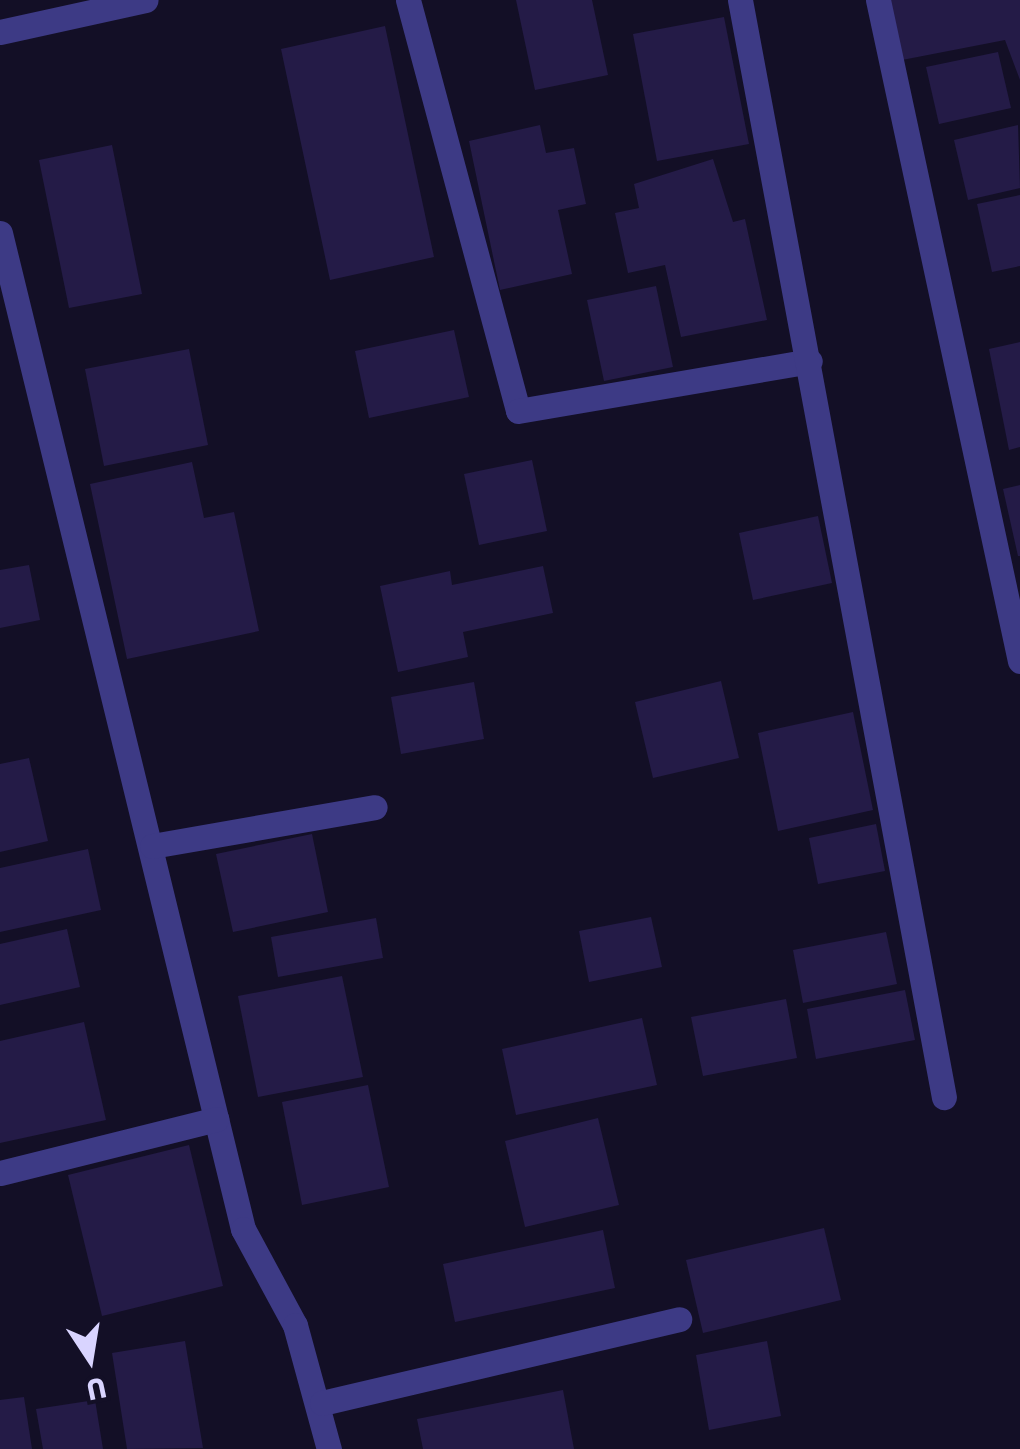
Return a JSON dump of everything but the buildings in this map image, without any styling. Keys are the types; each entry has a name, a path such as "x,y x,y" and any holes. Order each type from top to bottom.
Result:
{"street":[{"path":"0,32 146,0"},
{"path":"408,0 518,412 810,361"},
{"path":"740,0 944,1098"},
{"path":"878,0 1020,661"},
{"path":"0,233 243,1229 296,1325 322,1403 329,1449"},
{"path":"152,846 375,808"},
{"path":"0,1173 216,1119"},
{"path":"322,1403 679,1319"}]}
